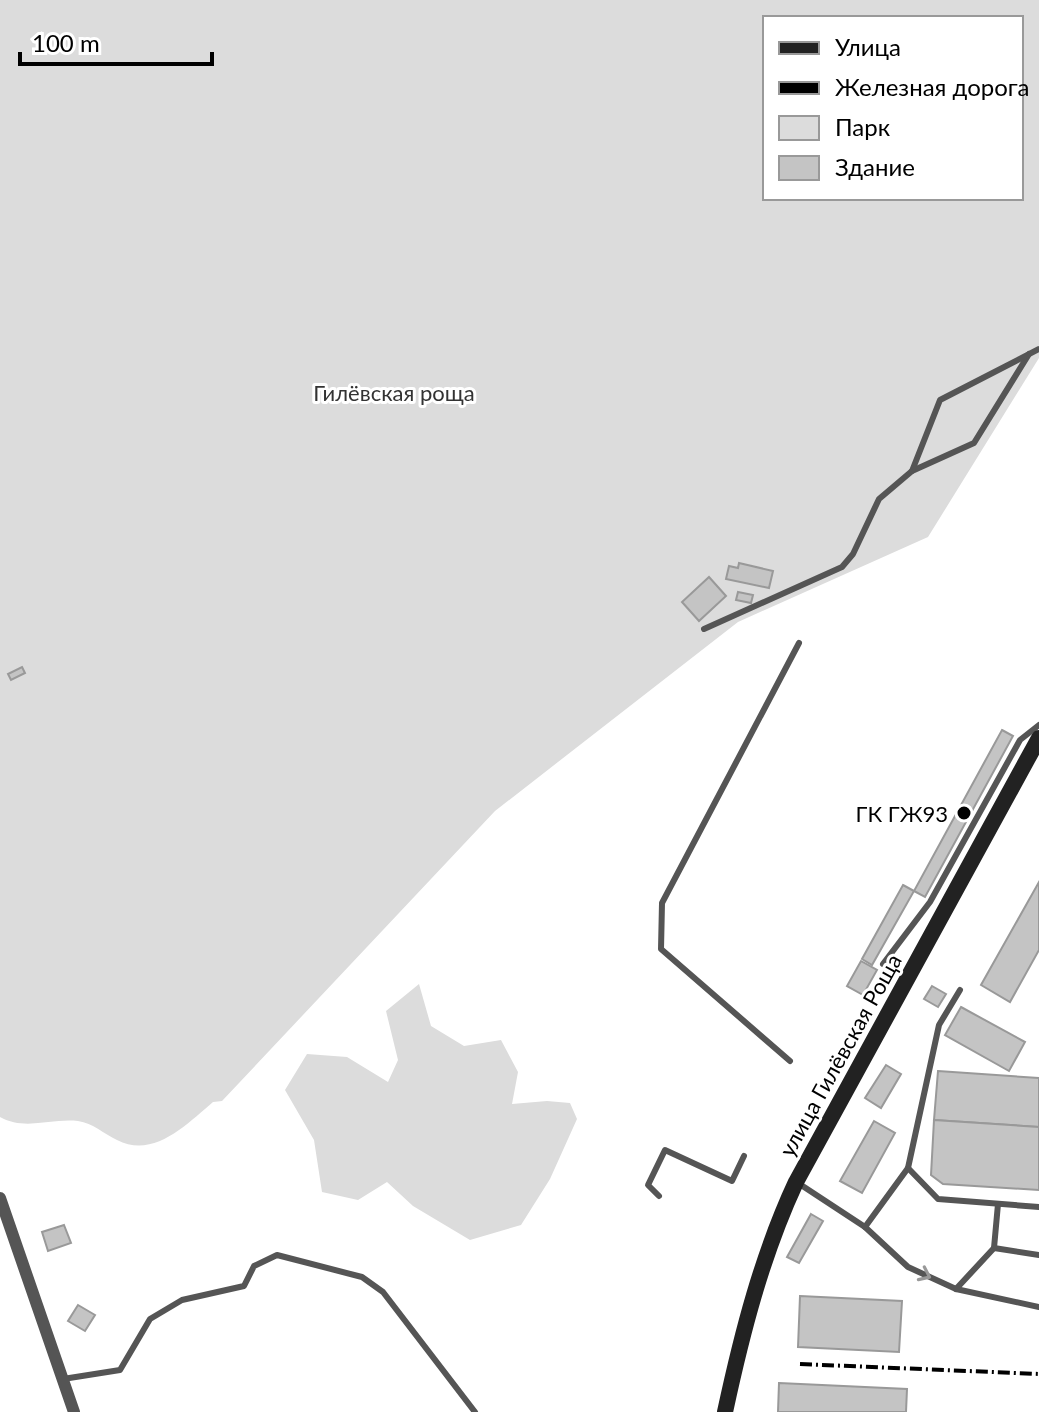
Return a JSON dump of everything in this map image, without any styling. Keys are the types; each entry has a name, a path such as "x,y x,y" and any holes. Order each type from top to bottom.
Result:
{"street":[{"name":"улица Гилёвская Роща","path":"725,1412 769,1245 796,1182 1039,738"},
{"path":"0,1198 74,1412"}],"lane":[{"path":"912,471 940,400 1039,349"},
{"path":"704,629 842,567 853,554 879,499 912,471 974,443 1030,351"},
{"path":"790,1061 661,949 662,903 799,643"},
{"path":"883,964 930,902 1020,740 1039,725"},
{"path":"865,1227 908,1168 939,1025 960,990"},
{"path":"659,1196 648,1185 665,1150 732,1181 744,1156"},
{"path":"908,1168 938,1199 1039,1207"},
{"path":"796,1182 865,1227 908,1267 956,1289 1039,1307"},
{"path":"956,1289 994,1248 998,1204"},
{"path":"994,1248 1039,1255"},
{"path":"63,1379 120,1370 150,1319 182,1300 244,1286 254,1266 277,1255 362,1277 383,1292 475,1412"}],"green space":[{"name":"Гилёвская роща","path":"0,0 1039,0 1039,358 928,537 738,622 495,811 222,1101 213,1102 181,1129 157,1142 131,1145 83,1122 9,1121 0,1117"},
{"path":"419,984 431,1026 464,1046 501,1040 518,1072 512,1104 570,1103 577,1119 550,1179 521,1225 470,1240 413,1206 387,1182 358,1200 322,1192 314,1140 285,1090 307,1054 347,1057 388,1082 398,1060 386,1011"}],"building":[{"path":"739,563 773,571 769,588 726,579 729,566 738,568"},
{"path":"709,577 726,596 699,621 682,602"},
{"path":"738,592 753,595 751,603 736,600"},
{"path":"22,667 25,673 11,680 8,674"},
{"name":"ГК ГЖ93","path":"1002,730 1013,736 925,897 914,891"},
{"path":"1039,882 1039,950 1010,1002 981,985"},
{"name":"ГК ГЖ93","path":"903,885 914,891 872,965 862,959"},
{"path":"861,961 877,970 863,995 847,986"},
{"path":"932,986 946,994 938,1007 924,999"},
{"path":"961,1007 1025,1042 1009,1071 945,1035"},
{"path":"886,1065 901,1074 881,1108 865,1098"},
{"path":"938,1071 1039,1078 1039,1127 934,1120"},
{"path":"934,1120 1039,1127 1039,1190 943,1184 931,1175"},
{"path":"874,1121 895,1133 862,1193 840,1181"},
{"path":"811,1214 823,1221 799,1263 787,1257"},
{"path":"64,1225 71,1243 48,1251 42,1232"},
{"path":"800,1296 902,1301 899,1352 798,1347"},
{"path":"78,1305 95,1315 85,1331 68,1321"},
{"path":"779,1383 907,1389 906,1412 778,1412"}],"railway":[{"path":"800,1364 1039,1374"}],"place":[{"name":"ГК ГЖ93","path":"964,813"}]}
